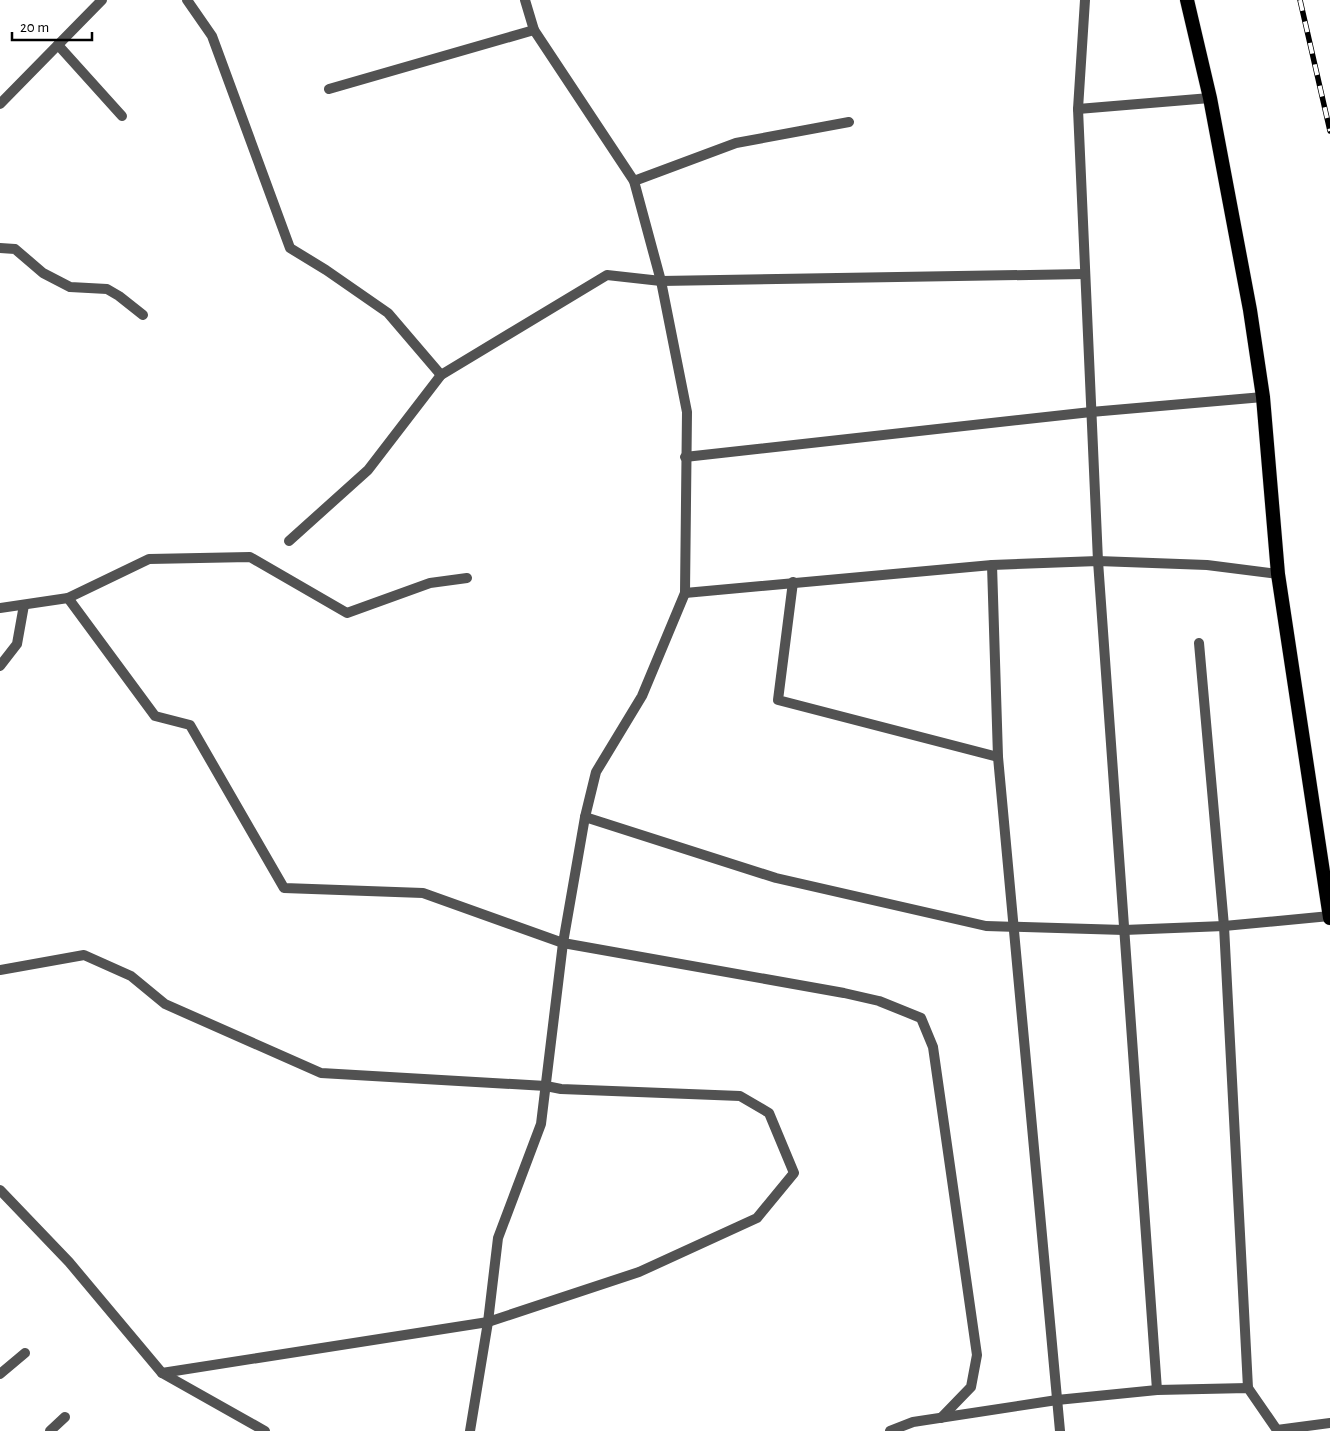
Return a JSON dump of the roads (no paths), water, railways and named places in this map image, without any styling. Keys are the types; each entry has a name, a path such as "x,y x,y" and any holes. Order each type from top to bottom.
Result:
{"highway":[{"path":"1187,0 1210,98 1250,310 1263,397 1278,574 1330,917"}],"street":[{"path":"0,104 102,0"},
{"path":"187,0 212,36 290,248 326,270 388,313 441,375"},
{"path":"470,1431 488,1322 498,1238 541,1124 563,943 585,817 596,772 642,696 685,593 687,412 661,281 634,181 534,30 525,0"},
{"path":"1085,0 1078,109 1098,561 1157,1390"},
{"path":"329,89 534,30"},
{"path":"58,45 122,116"},
{"path":"1078,109 1210,98"},
{"path":"634,181 736,143 848,122"},
{"path":"0,248 15,249 43,273 70,287 107,289 144,316"},
{"path":"289,541 368,470 441,375 607,274 661,281 1085,274"},
{"path":"686,458 1091,412 1263,397"},
{"path":"0,608 68,598 149,558 250,557 347,613 430,583 467,578"},
{"path":"685,593 992,565 1098,561 1207,565 1278,574"},
{"path":"992,565 998,757 1060,1431"},
{"path":"793,582 778,700 998,757"},
{"path":"68,598 155,716 190,726 284,888 424,893 563,943 844,993 879,1001 921,1018 932,1047 977,1355 971,1387 941,1418"},
{"path":"0,666 18,644 24,604"},
{"path":"1199,643 1224,926 1248,1388 1277,1430 1330,1423"},
{"path":"585,817 776,878 986,926 1124,930 1224,926 1330,917"},
{"path":"0,970 84,955 131,976 165,1004 321,1073 546,1086 561,1089 740,1096 769,1113 794,1173 757,1218 639,1272 488,1322 162,1373"},
{"path":"0,1190 69,1262 162,1373 265,1431"},
{"path":"0,1374 25,1353"},
{"path":"890,1431 913,1422 1057,1400 1157,1390 1248,1388"},
{"path":"50,1431 66,1417"}],"railway":[{"path":"1300,0 1330,131"}]}
